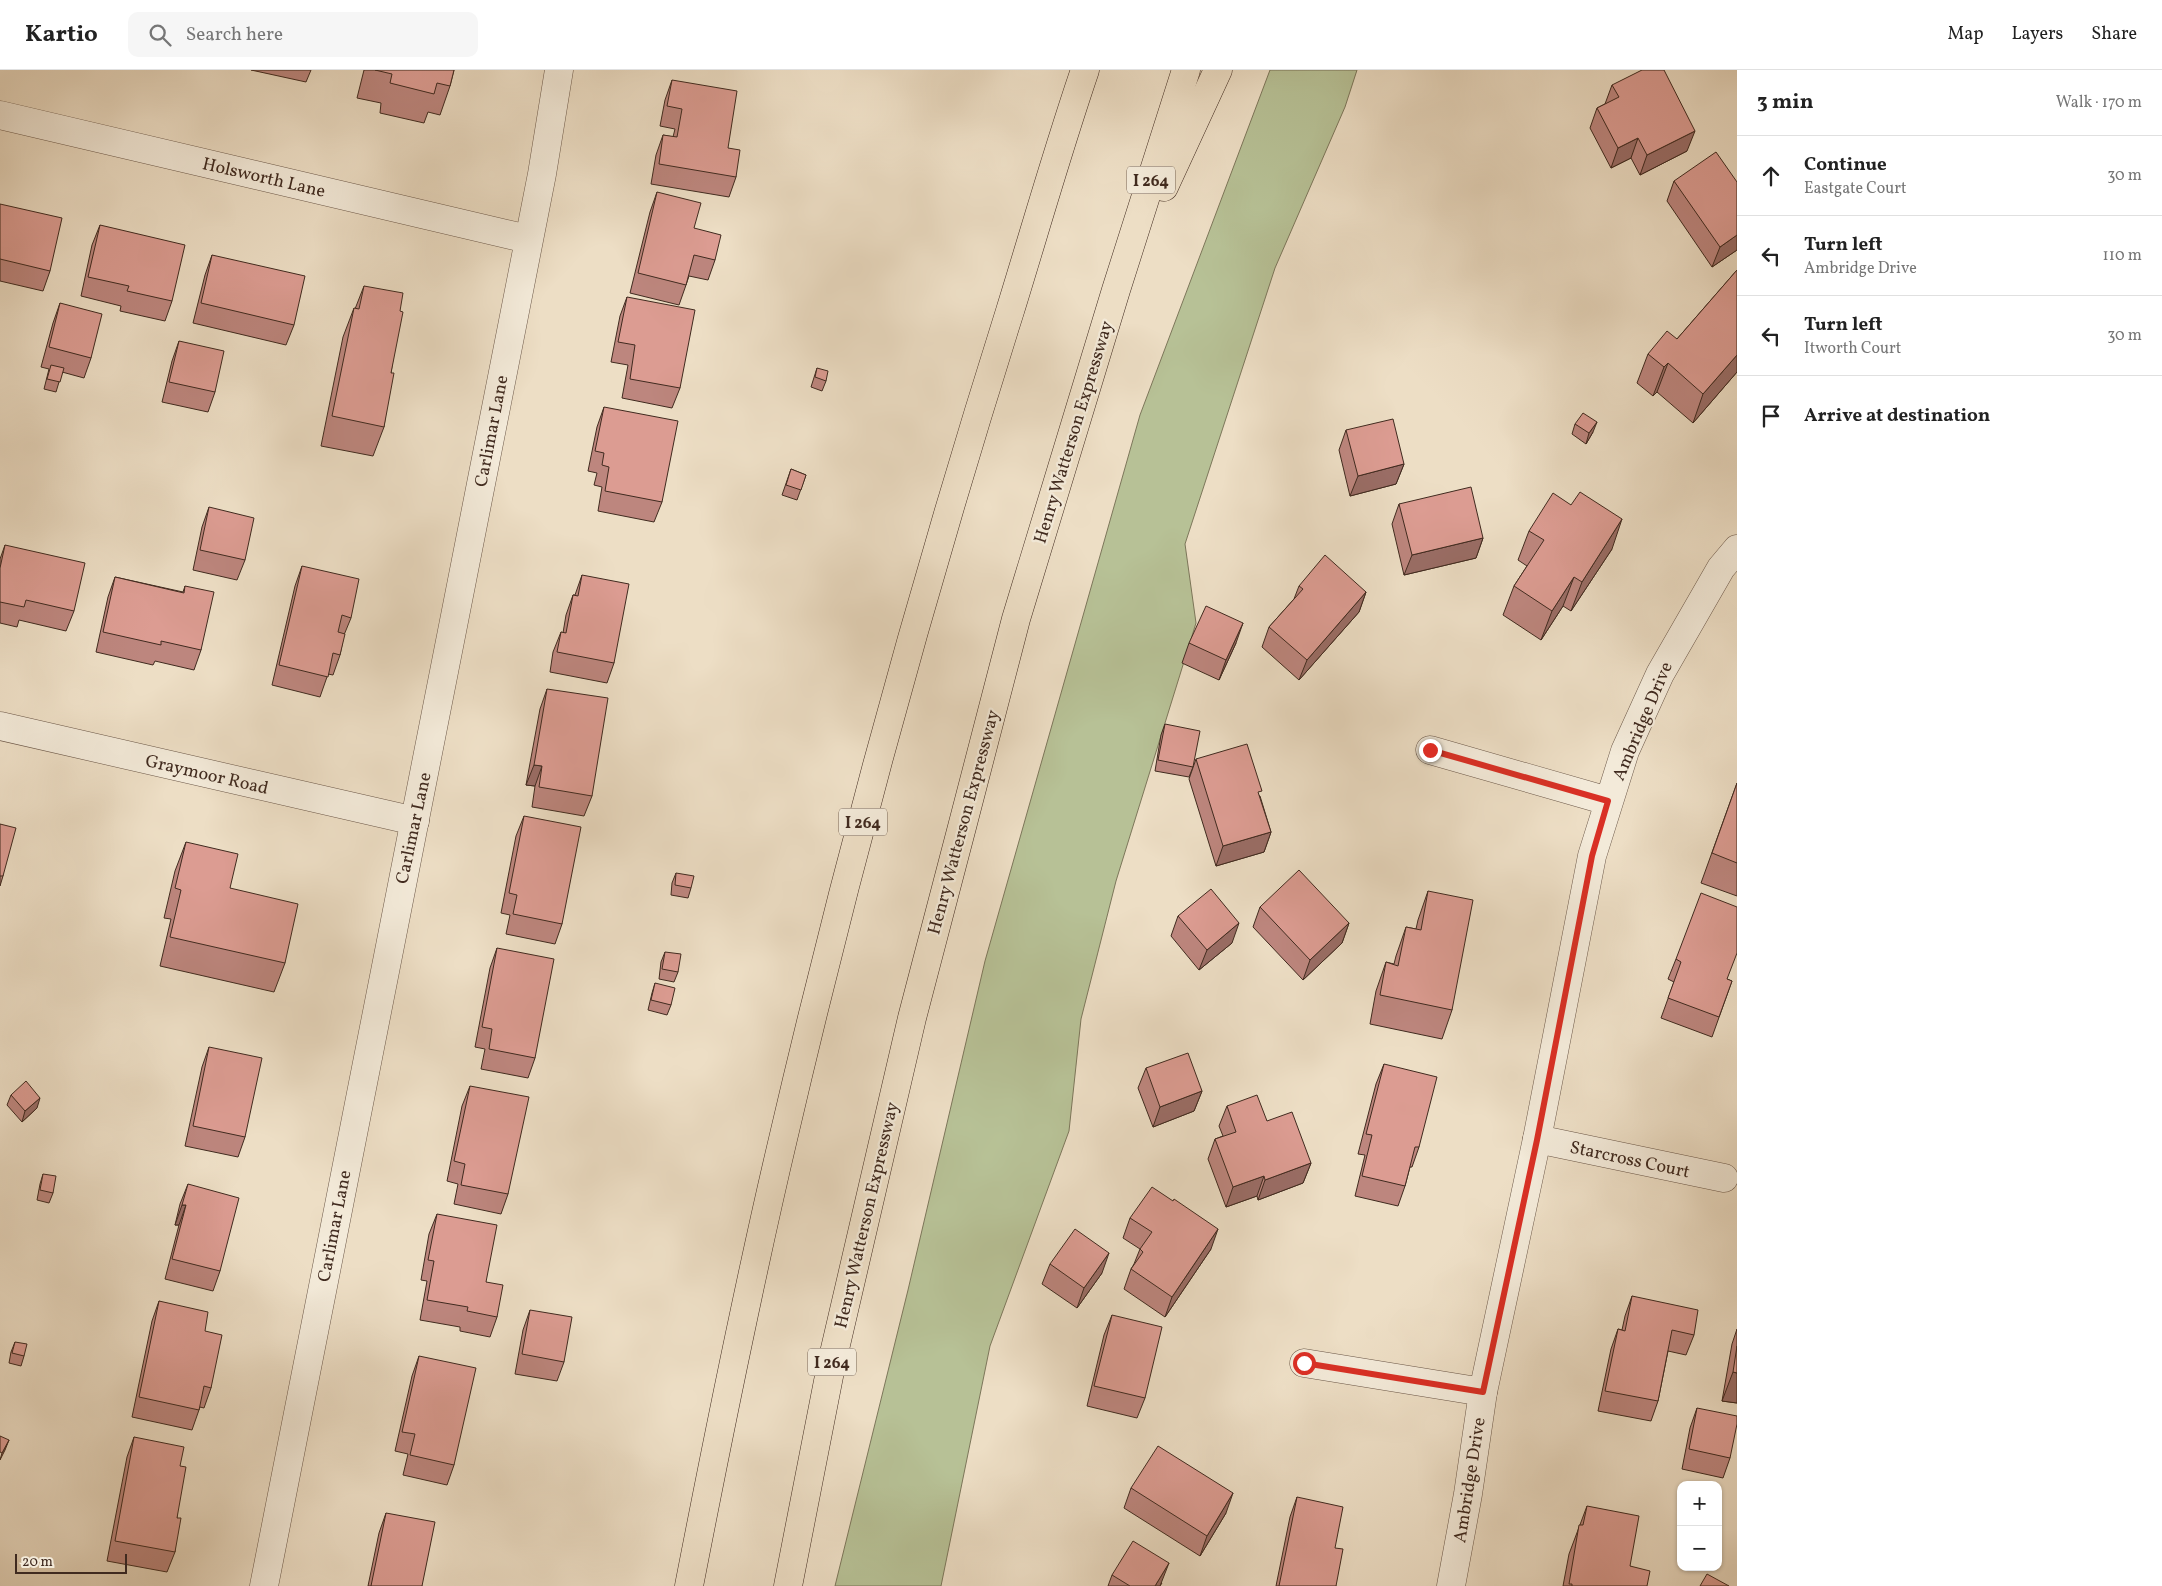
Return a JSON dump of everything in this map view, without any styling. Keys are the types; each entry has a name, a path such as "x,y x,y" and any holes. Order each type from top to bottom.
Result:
{"highway":[{"name":"Henry Watterson Expressway","path":"788,1586 831,1366 912,1018 1016,620 1116,290 1186,70"},
{"path":"1116,290 1218,70"},
{"name":"I 264","path":"689,1586 782,1142 818,991 918,615 971,434 1084,73"}],"street":[{"name":"Carlimar Lane","path":"264,1586 542,174 559,70"},
{"name":"Holsworth Lane","path":"0,115 528,239"},
{"name":"Ambridge Drive","path":"1451,1586 1468,1494 1483,1392 1537,1140 1592,856 1625,751 1660,674 1732,565"},
{"name":"Graymoor Road","path":"0,726 415,821"},
{"path":"1430,750 1608,801"},
{"name":"Starcross Court","path":"1537,1140 1724,1178"},
{"path":"1304,1363 1483,1392"}],"green space":[{"path":"1270,70 1357,70 1345,107 1275,268 1185,544 1196,623 1116,881 1081,1019 1069,1131 990,1346 941,1586 835,1586 908,1290 985,961 1140,415"}],"building":[{"path":"375,70 454,70 450,86 437,83 434,94 390,83 392,74"},
{"path":"1642,70 1664,70 1695,131 1647,155 1638,138 1618,148 1597,108 1619,97 1612,85"},
{"path":"672,80 737,91 728,148 740,150 736,177 659,164 663,135 677,137 682,109 667,106"},
{"path":"1716,152 1737,182 1737,235 1720,247 1674,181"},
{"path":"657,192 701,203 694,228 721,235 715,260 694,255 686,285 638,273"},
{"path":"0,204 62,218 50,271 0,259"},
{"path":"100,225 185,245 172,301 127,291 129,286 88,277"},
{"path":"212,255 305,276 294,325 201,303"},
{"path":"1737,270 1737,355 1703,394 1668,363 1664,367 1648,354 1667,331 1677,339"},
{"path":"364,286 403,293 400,311 403,312 391,373 394,373 384,427 332,416 354,308 359,309"},
{"path":"627,297 695,310 680,388 630,379 635,345 618,342"},
{"path":"60,303 102,314 91,358 49,347"},
{"path":"179,341 224,351 215,392 169,382"},
{"path":"51,365 64,368 60,382 47,379"},
{"path":"817,368 828,371 826,381 815,377"},
{"path":"604,407 678,421 662,502 605,491 609,467 602,465 604,453 595,451"},
{"path":"1583,413 1597,422 1589,433 1575,424"},
{"path":"1393,419 1404,464 1358,476 1346,430"},
{"path":"791,469 806,475 801,490 786,485"},
{"path":"1471,487 1483,538 1412,555 1399,504"},
{"path":"1580,492 1622,519 1582,582 1574,577 1552,611 1514,586 1544,540 1529,531 1553,493 1571,505"},
{"path":"209,507 254,518 245,560 200,550"},
{"path":"5,545 85,563 74,611 26,600 24,607 0,602 0,568"},
{"path":"1325,555 1366,592 1307,660 1269,627 1303,589 1299,586"},
{"path":"302,566 359,579 351,618 342,615 338,632 345,634 340,655 333,653 328,677 279,665"},
{"path":"582,575 629,584 614,663 557,652 561,632 566,633 573,595 578,596"},
{"path":"115,577 184,593 185,586 214,592 201,650 161,641 161,645 103,632"},
{"path":"1206,606 1243,623 1226,660 1189,643"},
{"path":"547,689 608,698 592,796 539,787 542,766 534,765"},
{"path":"1165,724 1200,731 1193,767 1158,760"},
{"path":"1247,744 1262,791 1258,792 1271,832 1223,846 1196,759"},
{"path":"1737,783 1737,863 1712,853"},
{"path":"524,816 581,827 562,924 513,914 517,895 509,893"},
{"path":"0,824 16,828 3,876 0,876"},
{"path":"186,842 238,854 230,888 298,904 285,963 170,937 181,890 175,888"},
{"path":"1299,870 1349,923 1310,960 1260,907"},
{"path":"676,873 694,876 691,888 675,885"},
{"path":"1211,889 1239,923 1207,950 1178,916"},
{"path":"1428,891 1473,900 1452,1010 1380,995 1386,962 1398,966 1406,927 1421,930"},
{"path":"1701,893 1737,907 1737,953 1727,979 1732,981 1719,1017 1668,998 1681,962 1676,959"},
{"path":"497,948 554,959 535,1058 489,1049 492,1029 482,1027"},
{"path":"665,952 681,954 678,972 662,969"},
{"path":"655,983 675,988 671,1005 651,1000"},
{"path":"209,1047 262,1058 245,1137 193,1126"},
{"path":"1188,1053 1202,1091 1160,1107 1146,1068"},
{"path":"1384,1064 1437,1077 1419,1147 1415,1147 1405,1186 1362,1176 1372,1135 1366,1134"},
{"path":"26,1081 40,1098 25,1111 11,1095"},
{"path":"470,1086 529,1097 508,1194 461,1185 465,1164 454,1161"},
{"path":"1257,1095 1267,1121 1292,1112 1311,1163 1265,1180 1264,1176 1233,1187 1215,1139 1236,1132 1227,1106"},
{"path":"43,1174 56,1176 53,1193 40,1190"},
{"path":"188,1184 239,1198 220,1271 172,1259 186,1205 182,1205"},
{"path":"1152,1187 1173,1201 1174,1199 1218,1229 1172,1297 1131,1269 1143,1252 1140,1249 1152,1232 1130,1218"},
{"path":"437,1214 497,1225 486,1282 503,1285 497,1317 467,1311 468,1307 427,1300 434,1261 428,1260"},
{"path":"1075,1229 1109,1253 1084,1288 1050,1264"},
{"path":"1632,1296 1698,1310 1694,1335 1672,1330 1658,1401 1605,1391 1618,1329 1625,1331"},
{"path":"159,1301 208,1312 205,1331 222,1335 211,1388 204,1386 199,1410 139,1397"},
{"path":"530,1310 572,1317 564,1362 522,1354"},
{"path":"1112,1315 1162,1327 1145,1398 1094,1386"},
{"path":"15,1342 27,1344 24,1356 12,1353"},
{"path":"1737,1346 1737,1373 1733,1372"},
{"path":"419,1356 476,1368 454,1465 410,1455 415,1434 402,1432"},
{"path":"1697,1408 1737,1416 1730,1458 1689,1449"},
{"path":"0,1436 9,1440 2,1453 0,1452"},
{"path":"134,1437 184,1447 180,1466 186,1467 177,1518 181,1518 175,1552 115,1541"},
{"path":"1158,1446 1233,1493 1207,1536 1131,1488"},
{"path":"1297,1497 1343,1507 1335,1548 1343,1549 1336,1586 1279,1586"},
{"path":"1587,1506 1639,1516 1630,1566 1650,1571 1647,1586 1572,1586 1572,1584 1569,1584 1579,1525 1583,1525"},
{"path":"386,1513 435,1522 422,1586 371,1586"},
{"path":"1133,1541 1169,1563 1155,1586 1130,1586 1112,1575"},
{"path":"1707,1574 1729,1586 1700,1586"}],"route":[{"path":"1304,1363 1483,1392 1537,1140 1592,856 1608,801 1430,750"}]}
